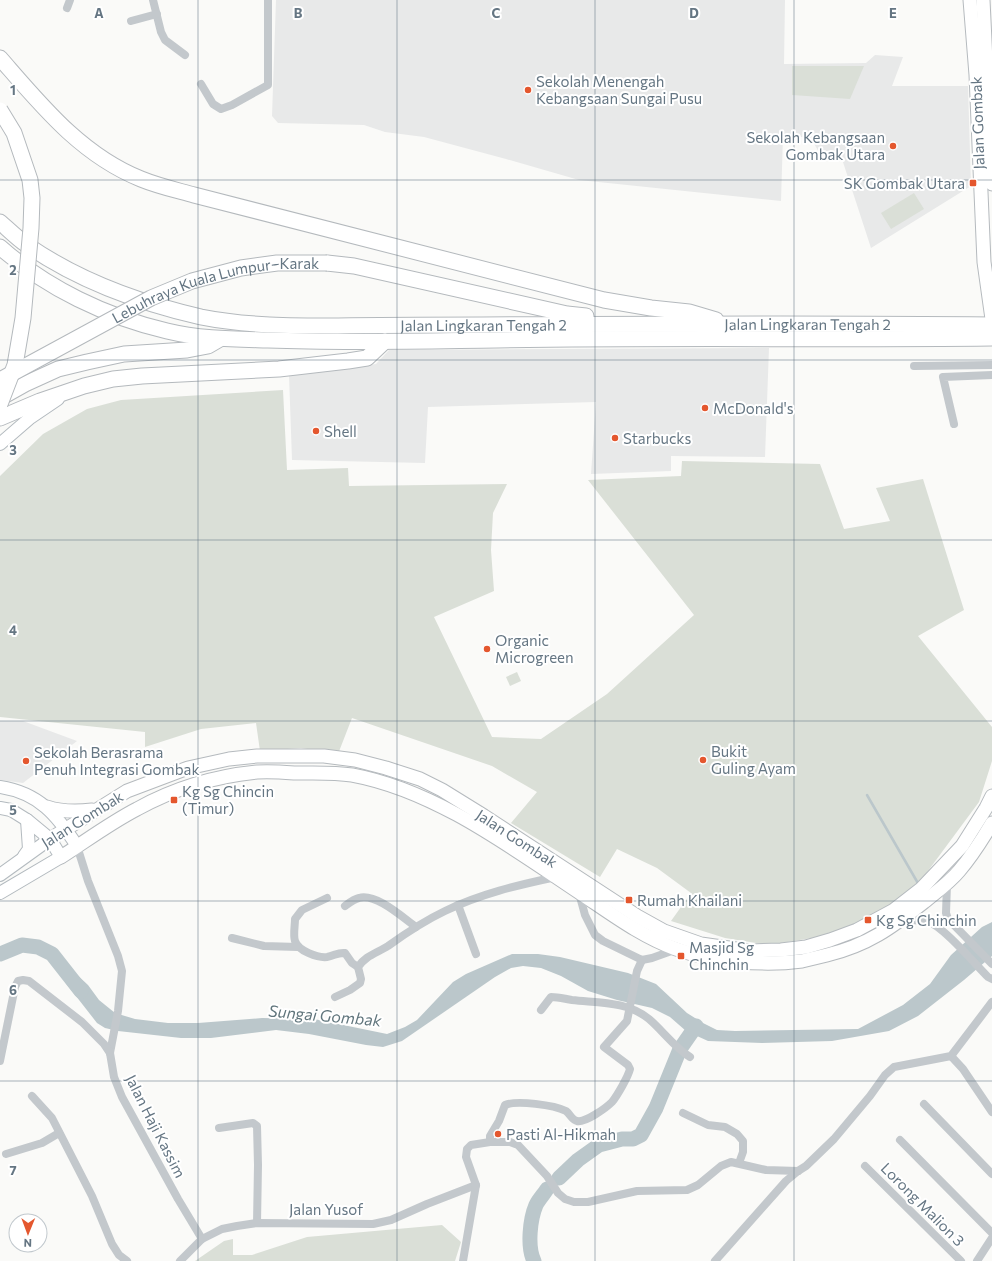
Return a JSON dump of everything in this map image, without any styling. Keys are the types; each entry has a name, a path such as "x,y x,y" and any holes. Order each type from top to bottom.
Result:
{"highway":[{"path":"0,58 51,117 76,140 105,160 141,179 194,195 604,300 651,308 689,312 731,324"},
{"path":"0,110 14,133 30,180 32,198 32,228 23,318 15,365 0,404"},
{"name":"Jalan Lingkaran Tengah 2","path":"0,222 25,244 56,264 84,277 144,302 204,317 237,322 305,326 731,324 987,329"},
{"name":"Jalan Lingkaran Tengah 2","path":"0,247 12,258 54,287 96,308 135,323 168,332 200,337 385,342 987,329"},
{"name":"Lebuhraya Kuala Lumpur–Karak","path":"0,380 151,298 192,281 241,268 277,263 326,263 354,266 567,314 658,324"},
{"path":"0,398 25,384 58,369 124,354 187,350 208,346 221,338"},
{"path":"0,418 40,401 84,386 113,379 142,376 279,369 348,361 367,358 385,342"}],"main road":[{"name":"Jalan Gombak","path":"970,0 976,75 987,329"},
{"name":"Jalan Gombak","path":"986,3 989,54 992,184"},
{"path":"0,444 30,418 50,404 84,386"},
{"name":"Jalan Gombak","path":"0,874 65,828 127,791 149,782 188,768 229,759 257,756 324,756 354,760 386,768 420,779 442,790 637,916 664,931 701,944 750,951 781,950 806,947 830,940 857,930 894,910 921,889 962,846 992,796"},
{"name":"Jalan Gombak","path":"0,893 137,809 193,785 258,772 328,773 350,775 381,782 435,803 478,826 631,927 659,942 698,956 746,962 776,963 802,961 845,950 861,944 895,926 947,884 959,872 974,852 992,823"},
{"path":"0,787 23,792 47,807 65,828 77,846"},
{"path":"47,807 59,811 73,812 96,810"},
{"path":"0,808 11,810 27,820 50,839 61,857"},
{"path":"24,856 29,849 27,820"}],"street":[{"path":"153,0 161,32 165,40 185,55"},
{"path":"201,84 213,104 221,109 232,105 268,86 268,0"},
{"path":"131,21 157,14"},
{"path":"914,366 992,365"},
{"path":"954,424 943,377 992,375"},
{"path":"77,846 88,881 118,956 122,971 118,1011 110,1053"},
{"path":"358,967 368,957 446,910 504,889 556,878"},
{"path":"947,884 946,913 948,919 992,964"},
{"path":"579,893 585,915 595,935 603,941 642,960 677,949"},
{"path":"298,947 295,941 295,919 302,910 327,898"},
{"path":"345,906 359,898 372,898 381,902 416,927"},
{"path":"458,905 476,954"},
{"path":"895,926 919,920 927,921 938,928 954,942 990,978"},
{"path":"232,938 264,946 298,947 318,957 328,957 338,952 345,954 352,963 358,967 361,979 360,983 350,990 335,997"},
{"path":"490,1142 490,1136 499,1121 505,1105 512,1102 547,1106 566,1112 575,1121 579,1122 599,1112 612,1102 630,1069 628,1065 604,1047 627,1021 637,971 642,960"},
{"name":"Jalan Haji Kassim","path":"0,1061 15,987 18,981 29,981 82,1022 104,1044 110,1053 114,1077 122,1097 202,1239"},
{"path":"541,1010 551,997 621,1005 630,1008 648,1018 687,1055"},
{"path":"715,1261 786,1181 806,1166 834,1138 870,1096 885,1075 894,1067 951,1056 992,1002"},
{"path":"951,1056 992,1112"},
{"path":"32,1096 47,1112 59,1133 92,1196 112,1244 119,1255 128,1261"},
{"path":"924,1104 992,1174"},
{"path":"683,1113 708,1125 725,1127 737,1134 743,1141 744,1152 739,1163"},
{"path":"219,1128 253,1123 257,1126 257,1223"},
{"path":"6,1154 42,1143 59,1133"},
{"path":"900,1140 992,1233"},
{"path":"463,1261 476,1185 466,1157 467,1148 471,1145 490,1142 510,1142 518,1144 547,1176 558,1193 565,1199 574,1202 588,1202 637,1191 687,1190 698,1185 720,1166 731,1162 766,1170 798,1171"},
{"name":"Lorong Malion 3","path":"865,1166 961,1261"},
{"name":"Jalan Yusof","path":"181,1261 202,1239 222,1229 257,1223 373,1224 392,1220 427,1204 476,1185"},
{"path":"977,1261 992,1238"}],"shaded area":[{"name":"Sekolah Menengah Kebangsaan Sungai Pusu","path":"276,0 785,0 784,64 866,63 875,55 903,57 892,86 968,86 971,186 871,248 841,156 821,156 811,138 783,135 781,201 579,180 424,137 385,132 364,125 278,123 272,116"},
{"path":"792,66 864,66 850,99 792,95"},
{"path":"914,193 924,209 891,229 881,213"},
{"path":"769,348 765,457 671,456 671,471 591,474 596,402 428,407 425,463 292,460 289,375 376,364 389,350"},
{"path":"283,390 287,470 348,468 349,486 507,484 493,513 491,550 494,591 434,617 492,737 541,739 607,694 694,615 588,480 681,476 682,461 820,464 844,529 890,521 876,488 923,479 964,610 918,636 992,727 992,761 979,802 922,879 877,917 818,937 769,945 725,938 671,921 691,893 657,868 617,849 600,877 511,823 537,792 492,766 352,718 338,754 301,748 260,751 256,723 201,729 145,747 145,732 0,717 0,476 43,434 87,409 121,400"},
{"path":"517,672 521,681 510,686 506,677"},
{"name":"Sekolah Berasrama Penuh Integrasi Gombak","path":"0,721 23,721 77,741 23,783 0,780"},
{"name":"Sungai Gombak","path":"992,922 992,956 918,1016 889,1031 832,1041 762,1043 708,1041 686,1031 670,1017 652,1008 617,1000 588,991 561,976 541,968 523,966 511,968 495,977 402,1041 383,1047 309,1034 276,1030 211,1038 181,1038 118,1031 105,1028 97,1023 65,982 73,971 88,985 99,1000 115,1013 135,1019 168,1023 198,1023 262,1018 314,1019 387,1034 405,1027 417,1020 453,982 466,974 512,954 538,954 560,957 628,973 656,984 687,1013 717,1030 858,1029 903,1005 930,984 951,955 982,927"},
{"path":"442,1225 461,1242 455,1261 195,1261 224,1241 233,1239 233,1255 252,1255 307,1237"}],"waterway":[{"path":"867,795 919,885"},
{"name":"Sungai Gombak","path":"0,954 22,945 38,947 52,954 81,991"},
{"path":"559,1178 578,1160 599,1145 622,1139 633,1139 641,1135 656,1108 680,1049 696,1026"},
{"path":"534,1261 530,1241 532,1218 536,1205 547,1189"}],"place":[{"name":"Sekolah Menengah Kebangsaan Sungai Pusu","path":"528,90"},
{"name":"Sekolah Kebangsaan Gombak Utara","path":"893,146"},
{"name":"SK Gombak Utara","path":"973,183"},
{"name":"McDonald's","path":"705,408"},
{"name":"Shell","path":"316,431"},
{"name":"Starbucks","path":"615,438"},
{"name":"Organic Microgreen","path":"487,649"},
{"name":"Bukit Guling Ayam","path":"703,760"},
{"name":"Sekolah Berasrama Penuh Integrasi Gombak","path":"26,761"},
{"name":"Kg Sg Chincin (Timur)","path":"174,800"},
{"name":"Rumah Khailani","path":"629,900"},
{"name":"Kg Sg Chinchin","path":"868,920"},
{"name":"Masjid Sg Chinchin","path":"681,956"},
{"name":"Pasti Al-Hikmah","path":"498,1134"}]}
